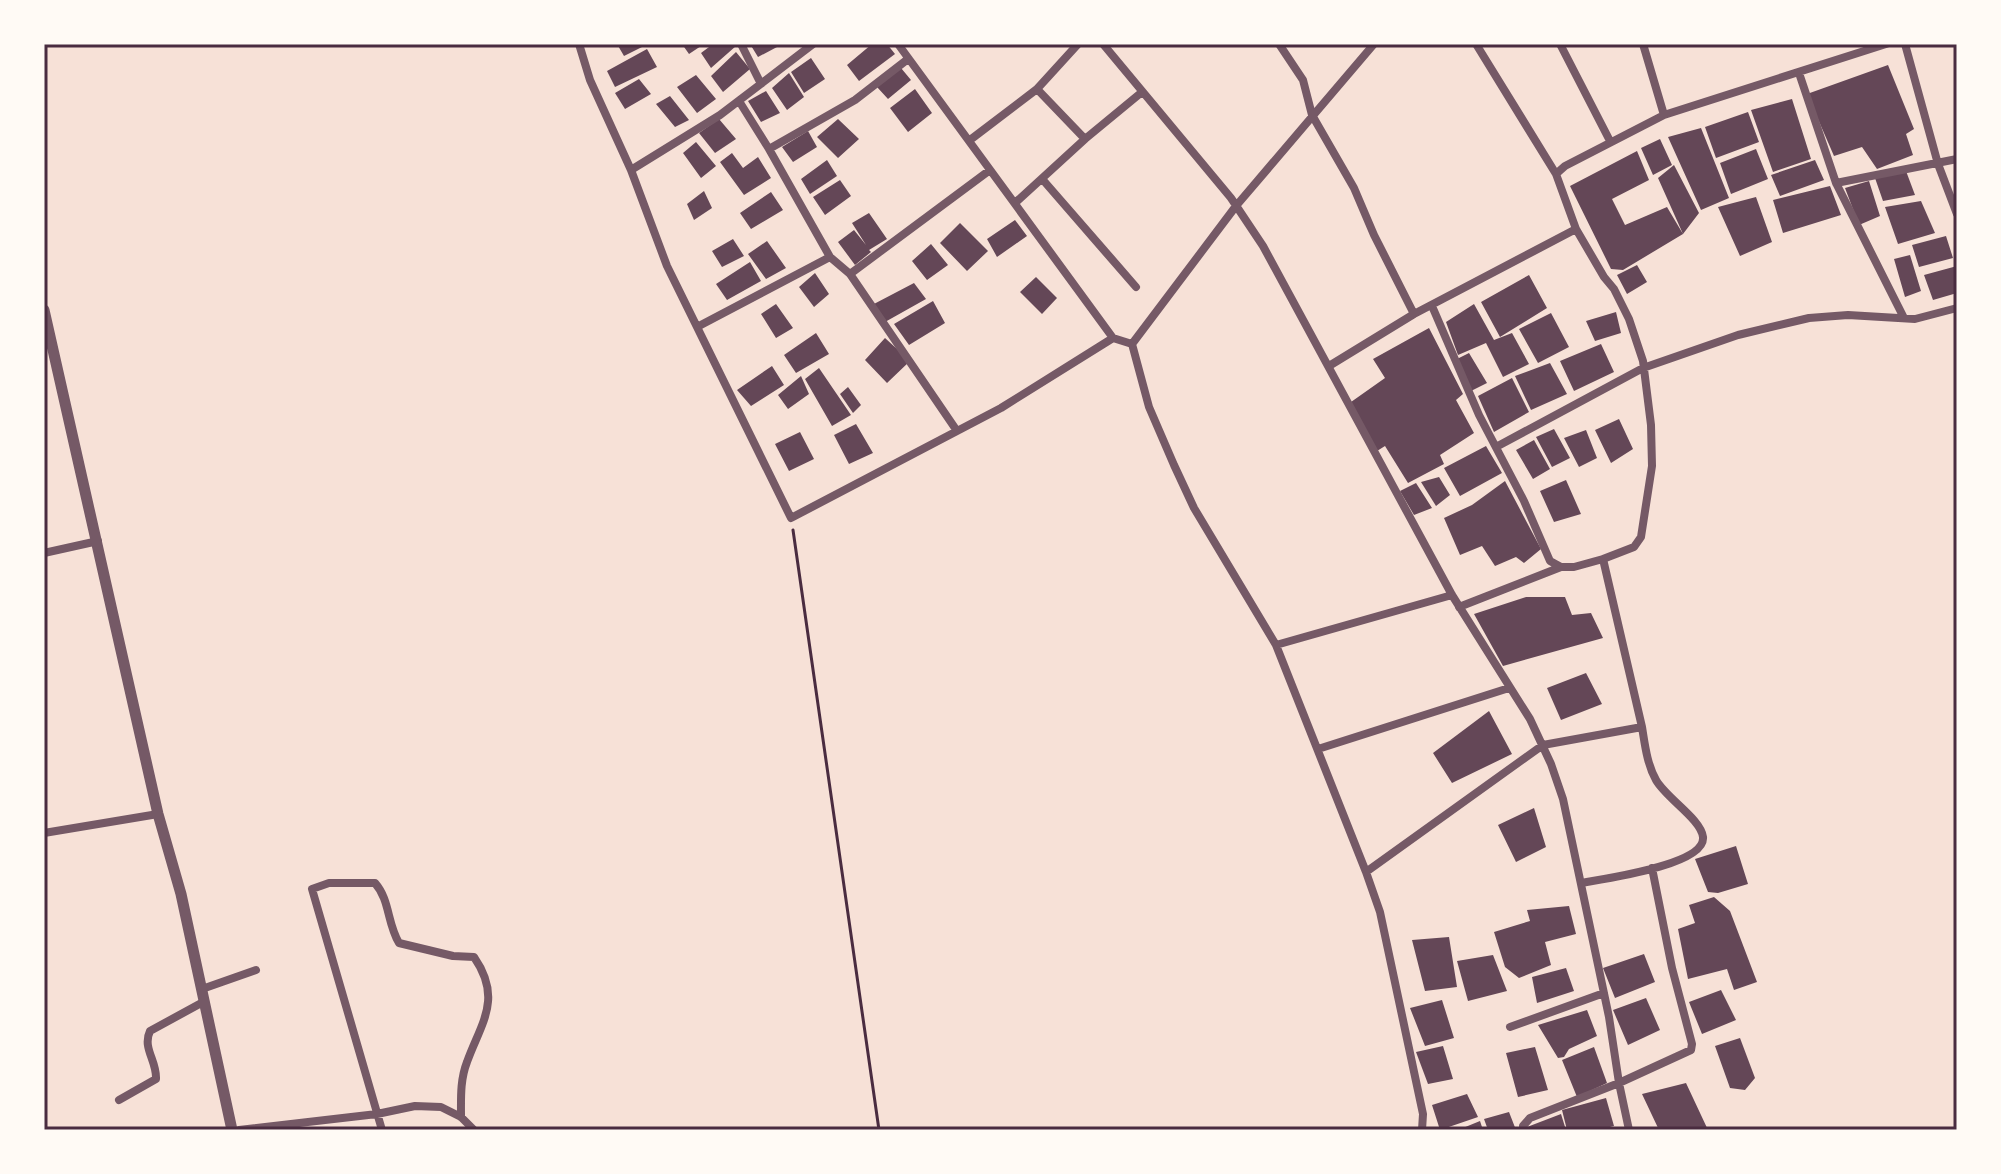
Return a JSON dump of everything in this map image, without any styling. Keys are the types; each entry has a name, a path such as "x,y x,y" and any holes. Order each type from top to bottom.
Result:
{"street":[{"path":"579,44 590,80 631,170 667,266 791,518 1001,408 1113,338"},
{"path":"741,44 761,84"},
{"path":"631,170 739,101 813,44"},
{"path":"898,44 1113,338 1132,344"},
{"path":"970,140 1037,89 1078,44"},
{"path":"1103,44 1236,206 1270,258 1452,595 1543,745 1563,799 1629,1130"},
{"path":"1279,44 1303,80 1312,115 1354,188 1414,314"},
{"path":"1132,344 1236,206 1374,44"},
{"path":"1459,607 1561,567 1574,567 1634,547 1641,537 1652,466 1650,413 1643,368 1623,304 1576,229 1556,174 1476,44"},
{"path":"1560,44 1610,141"},
{"path":"1643,44 1664,115"},
{"path":"1556,174 1610,141 1664,115 1886,44"},
{"path":"1905,44 1938,164 1957,214"},
{"path":"769,149 855,100 908,59"},
{"path":"1799,73 1836,183 1904,318"},
{"path":"1037,89 1085,139"},
{"path":"1015,203 1142,92"},
{"path":"739,101 830,257 850,274 957,431"},
{"path":"1836,183 1957,159"},
{"path":"850,274 990,170"},
{"path":"1043,180 1136,287"},
{"path":"1329,366 1414,314 1576,229"},
{"path":"697,327 830,257"},
{"path":"1432,306 1479,415 1524,501 1548,557 1561,567"},
{"path":"1496,447 1643,368 1717,342 1780,324 1848,315 1927,318 1957,308"},
{"path":"44,310 158,814 181,894 232,1130"},
{"path":"1132,344 1149,407 1194,508 1276,645 1366,872 1380,912 1398,993 1423,1114 1422,1130"},
{"path":"44,553 98,541"},
{"path":"1581,883 1652,868 1689,855 1697,850 1703,837 1700,828 1664,792 1650,766 1603,559"},
{"path":"1276,645 1452,595"},
{"path":"1318,749 1509,688"},
{"path":"1366,872 1543,745 1642,727"},
{"path":"44,833 158,814"},
{"path":"1524,1130 1523,1126 1530,1118 1686,1053 1692,1044 1672,968 1652,868"},
{"path":"382,1130 312,889 329,883 375,883 384,893 392,931 399,943 453,956 474,957 485,972 488,1011 466,1062 460,1087 461,1117"},
{"path":"202,989 256,970"},
{"path":"1510,1027 1604,993"},
{"path":"119,1100 156,1079 146,1041 150,1031 205,1001"},
{"path":"239,1130 377,1114 415,1106 441,1107 461,1117 474,1130"}],"path":[{"path":"791,518 879,1130"}],"building":[{"path":"617,44 648,44 624,56"},
{"path":"682,44 704,44 689,54"},
{"path":"713,44 736,46 711,68 701,53"},
{"path":"750,44 775,44 777,47 758,57"},
{"path":"872,44 887,44 895,54 859,81 847,65"},
{"path":"647,49 657,67 615,87 607,71"},
{"path":"736,52 750,69 723,92 711,76"},
{"path":"811,58 825,79 804,93 791,72"},
{"path":"1888,65 1914,129 1906,134 1913,155 1877,169 1862,147 1834,156 1807,94"},
{"path":"901,68 911,80 888,99 877,87"},
{"path":"789,73 804,97 787,110 772,88"},
{"path":"696,75 716,99 697,113 677,87"},
{"path":"639,79 651,94 625,109 615,93"},
{"path":"915,89 932,113 908,132 890,108"},
{"path":"766,91 780,113 761,122 748,101"},
{"path":"670,96 689,120 675,127 656,104"},
{"path":"1792,99 1811,159 1773,172 1751,110"},
{"path":"1748,112 1759,142 1716,158 1705,127"},
{"path":"719,119 736,139 715,153 699,133"},
{"path":"838,119 859,139 838,158 817,137"},
{"path":"1701,128 1729,198 1701,210 1668,137"},
{"path":"808,131 817,147 793,162 782,147"},
{"path":"1660,139 1672,165 1653,175 1641,148"},
{"path":"696,142 716,166 701,178 683,153"},
{"path":"1756,149 1768,179 1731,194 1720,163"},
{"path":"1637,151 1649,180 1612,199 1625,225 1667,207 1683,234 1623,270 1611,269 1570,186"},
{"path":"732,153 743,168 758,157 771,178 744,195 720,162"},
{"path":"827,160 837,176 810,194 801,179"},
{"path":"1815,160 1824,180 1780,196 1771,175"},
{"path":"1674,165 1699,213 1683,234 1658,178"},
{"path":"1906,171 1915,195 1883,201 1875,178"},
{"path":"840,180 851,196 825,215 813,197"},
{"path":"1869,181 1880,216 1859,225 1845,188"},
{"path":"1830,186 1841,215 1783,233 1773,200"},
{"path":"704,191 712,208 694,220 687,204"},
{"path":"771,192 783,210 751,229 740,213"},
{"path":"1756,197 1772,242 1740,256 1718,207"},
{"path":"1921,201 1935,233 1898,244 1885,207"},
{"path":"869,213 887,239 869,250 871,252 855,265 838,242 854,230 866,245 852,223"},
{"path":"1015,220 1027,236 997,257 987,239"},
{"path":"960,223 988,251 967,271 940,243"},
{"path":"1946,236 1953,258 1919,267 1912,245"},
{"path":"733,239 744,256 722,267 712,251"},
{"path":"767,241 786,268 766,279 748,254"},
{"path":"931,244 948,265 927,280 912,261"},
{"path":"1910,255 1921,291 1905,297 1894,259"},
{"path":"750,262 761,281 727,300 716,284"},
{"path":"1637,265 1647,282 1627,294 1617,275"},
{"path":"1957,266 1957,293 1933,300 1924,275"},
{"path":"815,273 829,294 814,307 799,287"},
{"path":"1529,275 1547,308 1500,337 1481,302"},
{"path":"1036,277 1057,298 1042,314 1020,292"},
{"path":"914,283 926,299 885,322 872,305"},
{"path":"933,301 945,323 909,345 894,324"},
{"path":"776,304 793,328 776,338 761,314"},
{"path":"1474,304 1494,340 1512,333 1529,364 1503,377 1486,343 1458,355 1446,322"},
{"path":"1616,312 1621,333 1595,341 1586,321"},
{"path":"1551,313 1569,347 1538,363 1519,329"},
{"path":"1429,328 1463,394 1456,400 1474,433 1440,455 1444,464 1408,483 1385,446 1377,451 1351,402 1385,378 1373,359"},
{"path":"816,333 829,354 796,373 784,355"},
{"path":"885,338 910,361 887,383 865,360"},
{"path":"1601,344 1614,372 1574,391 1560,361"},
{"path":"1469,353 1487,383 1471,391 1457,359"},
{"path":"1550,363 1567,394 1531,410 1515,376"},
{"path":"772,366 784,385 751,406 737,390"},
{"path":"819,368 851,415 832,426 805,379"},
{"path":"801,376 809,394 788,409 778,395"},
{"path":"1512,378 1529,412 1494,432 1478,396"},
{"path":"848,387 861,405 853,413 840,394"},
{"path":"1619,419 1633,449 1611,463 1595,430"},
{"path":"856,424 873,453 849,464 834,435"},
{"path":"1554,429 1570,458 1552,467 1536,437"},
{"path":"1586,430 1597,458 1579,467 1564,438"},
{"path":"800,432 814,459 789,471 775,444"},
{"path":"1534,440 1550,469 1533,479 1516,450"},
{"path":"1486,446 1502,473 1460,496 1444,468"},
{"path":"1439,477 1450,495 1436,506 1421,482"},
{"path":"1566,480 1581,514 1554,522 1540,491"},
{"path":"1505,481 1541,549 1524,563 1516,557 1495,566 1482,546 1460,555 1444,518 1472,505"},
{"path":"1416,483 1432,508 1414,515 1400,491"},
{"path":"1526,597 1565,597 1572,615 1591,613 1603,638 1503,666 1474,614"},
{"path":"1586,673 1602,704 1561,720 1547,688"},
{"path":"1489,711 1512,754 1452,783 1433,753"},
{"path":"1534,808 1546,847 1516,862 1498,825"},
{"path":"1736,846 1748,884 1718,893 1708,892 1695,859"},
{"path":"1714,897 1730,911 1757,982 1734,990 1727,969 1688,979 1678,929 1695,923 1689,905"},
{"path":"1569,906 1576,934 1545,942 1551,965 1519,978 1505,967 1494,932 1530,921 1527,910"},
{"path":"1449,937 1457,987 1425,991 1412,940"},
{"path":"1644,954 1655,982 1615,998 1603,968"},
{"path":"1493,955 1507,991 1468,1001 1457,961"},
{"path":"1566,968 1574,991 1537,1003 1532,977"},
{"path":"1721,990 1736,1020 1702,1034 1689,1002"},
{"path":"1646,998 1660,1030 1628,1045 1613,1010"},
{"path":"1442,1000 1454,1038 1425,1046 1410,1008"},
{"path":"1587,1010 1597,1036 1569,1049 1564,1057 1558,1058 1538,1025"},
{"path":"1740,1038 1755,1078 1745,1090 1730,1088 1715,1046"},
{"path":"1443,1046 1453,1079 1428,1084 1416,1052"},
{"path":"1535,1047 1548,1090 1518,1097 1506,1053"},
{"path":"1594,1047 1607,1083 1577,1097 1562,1060"},
{"path":"1686,1083 1708,1130 1659,1130 1642,1094"},
{"path":"1467,1094 1478,1117 1440,1130 1432,1105"},
{"path":"1606,1098 1614,1126 1598,1130 1567,1130 1562,1110"},
{"path":"1509,1112 1516,1130 1488,1130 1484,1119"},
{"path":"1561,1114 1566,1130 1529,1130 1527,1127"},
{"path":"1480,1121 1483,1130 1458,1130"}]}
